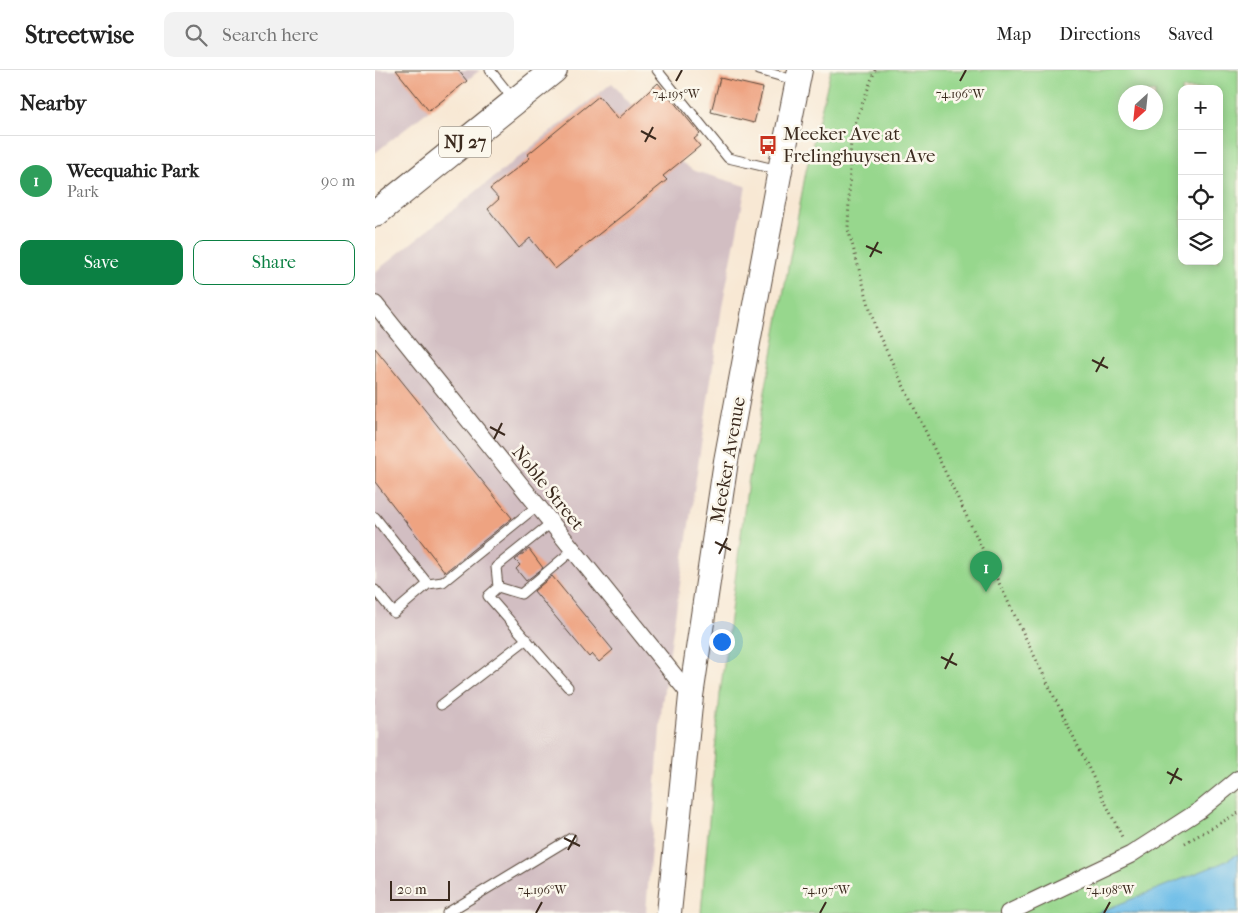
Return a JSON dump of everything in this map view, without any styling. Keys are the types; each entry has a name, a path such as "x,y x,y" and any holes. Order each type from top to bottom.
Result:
{"main road":[{"name":"NJ 27","path":"375,214 554,70"},
{"name":"Meeker Avenue","path":"669,913 691,696 726,460 799,76"}],"street":[{"name":"Noble Street","path":"375,304 691,696"},
{"path":"1008,913 1130,855 1199,810 1238,779"}],"lane":[{"path":"490,70 515,102"},
{"path":"657,70 728,158 780,170"},
{"path":"759,70 799,76"},
{"path":"375,590 394,613 428,584 443,582 537,506"},
{"path":"375,517 428,584"},
{"path":"498,587 496,567 551,523"},
{"path":"498,587 521,594 573,550"},
{"path":"498,587 488,596 568,687"},
{"path":"441,705 527,639"},
{"path":"447,913 571,838"}],"path":[{"path":"875,70 851,134 848,229 875,327 1130,855"}],"shaded area":[{"path":"375,70 480,70 375,153"},
{"path":"612,83 681,162 694,171 746,186 722,307 662,703 646,913 375,913 375,272"}],"green space":[{"path":"831,70 1238,70 1238,913 701,913 720,694 747,489 806,171"}],"water":[{"path":"1238,854 1238,913 1097,913 1222,863"}],"building":[{"path":"396,70 458,70 467,81 429,111"},
{"path":"720,78 763,88 754,123 711,112"},
{"path":"658,83 700,134 694,139 700,146 663,176 667,180 555,269 530,238 519,248 488,209 499,199 490,189 530,158 527,155 599,96 618,119"},
{"path":"375,348 512,518 445,572 375,482"},
{"path":"529,549 543,568 526,581 516,569 520,565 515,560"},
{"path":"552,576 613,650 599,662 592,654 589,657 534,591"}],"place":[{"name":"Meeker Ave at Frelinghuysen Ave","path":"768,145"},
{"name":"Weequahic Park","path":"986,592"}]}
